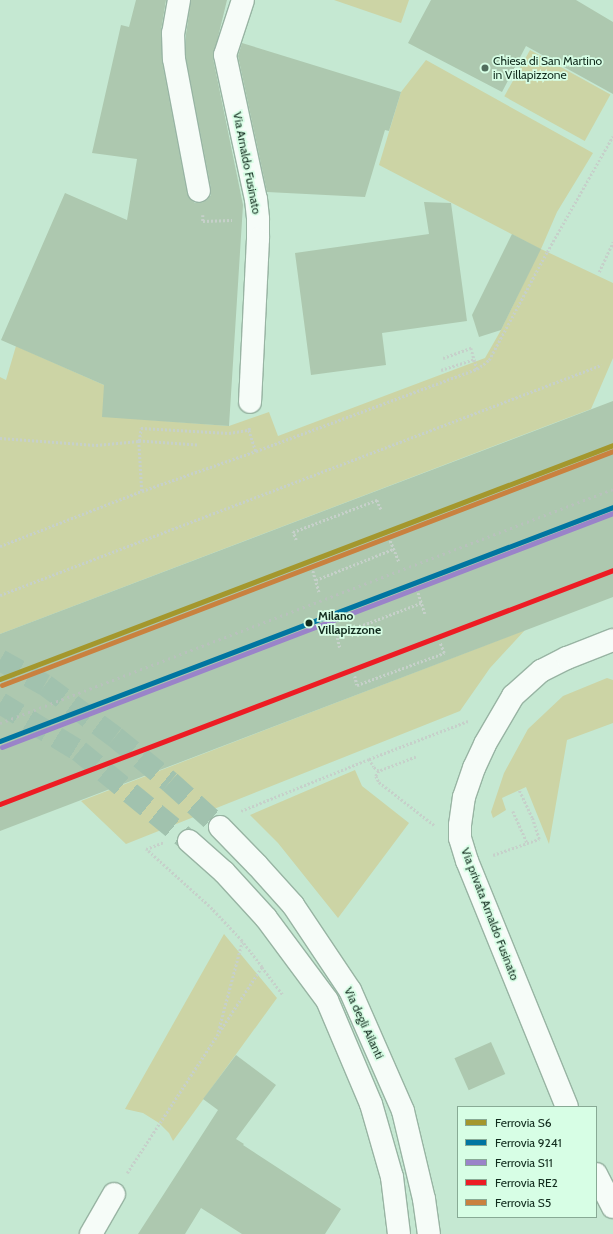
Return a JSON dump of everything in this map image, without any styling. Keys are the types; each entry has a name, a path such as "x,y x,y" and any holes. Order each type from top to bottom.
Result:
{"street":[{"path":"180,0 173,32 174,59 199,191"},
{"name":"Via Arnaldo Fusinato","path":"242,0 225,55 256,199 258,219 250,402"},
{"name":"Via privata Arnaldo Fusinato","path":"567,1106 463,851 460,838 460,825 468,782 485,744 513,696 541,671 567,658 613,640"},
{"name":"Via degli Ailanti","path":"220,828 257,865 293,905 350,990 403,1111 424,1199 429,1234"},
{"name":"Via degli Ailanti","path":"178,841 224,872 266,918 327,1000 371,1104 392,1177 399,1234"},
{"path":"597,1176 613,1207"},
{"path":"91,1234 114,1194"}],"path":[{"path":"0,546 142,491 256,452 477,369 489,360 547,252 613,136"},
{"path":"199,191 203,221 258,219"},
{"path":"599,272 613,242"},
{"path":"443,358 471,348 477,369"},
{"path":"441,370 474,359"},
{"path":"0,595 601,365"},
{"path":"250,402 249,430 256,452"},
{"path":"142,491 139,441 141,428 229,433 249,430"},
{"path":"0,438 96,445 139,441 197,445"},
{"path":"296,540 293,532 370,502 377,500 381,508"},
{"path":"389,537 399,562"},
{"path":"316,580 394,549"},
{"path":"312,567 320,592"},
{"path":"417,589 426,614"},
{"path":"337,636 421,603"},
{"path":"334,622 340,647"},
{"path":"354,676 357,685 444,653 440,643"},
{"path":"240,811 471,719"},
{"path":"416,757 379,771 376,776 379,782 434,825 463,851 490,856 540,839 519,790"},
{"path":"369,759 374,767 379,771"},
{"path":"513,811 527,843"},
{"path":"178,841 146,849 209,906 242,941 283,995"},
{"path":"216,1035 242,941"},
{"path":"114,1194 216,1035 262,967"}],"green space":[{"path":"334,0 409,0 401,23"},
{"path":"530,50 610,95 585,141 504,96"},
{"path":"426,60 593,153 557,212 541,249 613,283 613,358 591,409 0,634 0,377 6,380 16,346 104,385 151,420 229,426 269,412 278,436 485,358 501,330 540,249 379,165 401,92"},
{"path":"525,630 490,668 460,711 126,844 81,801"},
{"path":"607,678 613,680 613,723 567,740 549,844 526,787 502,798 506,810 493,818 491,812 504,773 528,729 563,696"},
{"path":"355,770 362,786 409,823 338,918 278,843 250,815"},
{"path":"224,934 277,998 173,1141 169,1133 159,1123 143,1113 125,1109"}],"building":[{"path":"136,0 166,0 161,31 162,61 187,193 190,199 195,203 201,203 207,200 211,195 211,189 186,58 186,34 191,0 227,0 213,58 243,205 229,426 102,417 104,385 1,340 65,193 127,220 137,159 92,153 121,25 129,27"},
{"name":"Chiesa di San Martino in Villapizzone","path":"431,0 576,0 613,22 613,94 526,46 502,92 408,43"},
{"path":"242,43 401,92 389,131 385,130 365,197 267,192 238,56"},
{"path":"424,202 451,203 467,321 382,333 386,365 311,375 295,253 429,234"},
{"path":"512,234 541,249 501,330 479,337 472,315"},
{"path":"613,401 613,597 0,831 0,634"},
{"path":"491,1042 505,1074 469,1090 454,1058"},
{"path":"236,1055 276,1085 236,1139 341,1209 325,1234 242,1234 201,1208 185,1234 138,1234 218,1110 203,1099"}],"tunnel":[{"path":"0,660 45,685 115,737 170,782 220,827"},
{"path":"0,703 79,751 189,841"}],"railway":[{"path":"0,723 613,489"}],"rail line":[{"name":"S6","path":"0,679 613,445"},
{"name":"S5","path":"2,685 613,451"},
{"name":"9241","path":"0,741 613,507"},
{"name":"S11","path":"2,747 613,513"},
{"name":"RE2","path":"0,804 613,570"}],"place":[{"name":"Chiesa di San Martino in Villapizzone","path":"485,68"},
{"name":"Milano Villapizzone","path":"309,623"}]}
